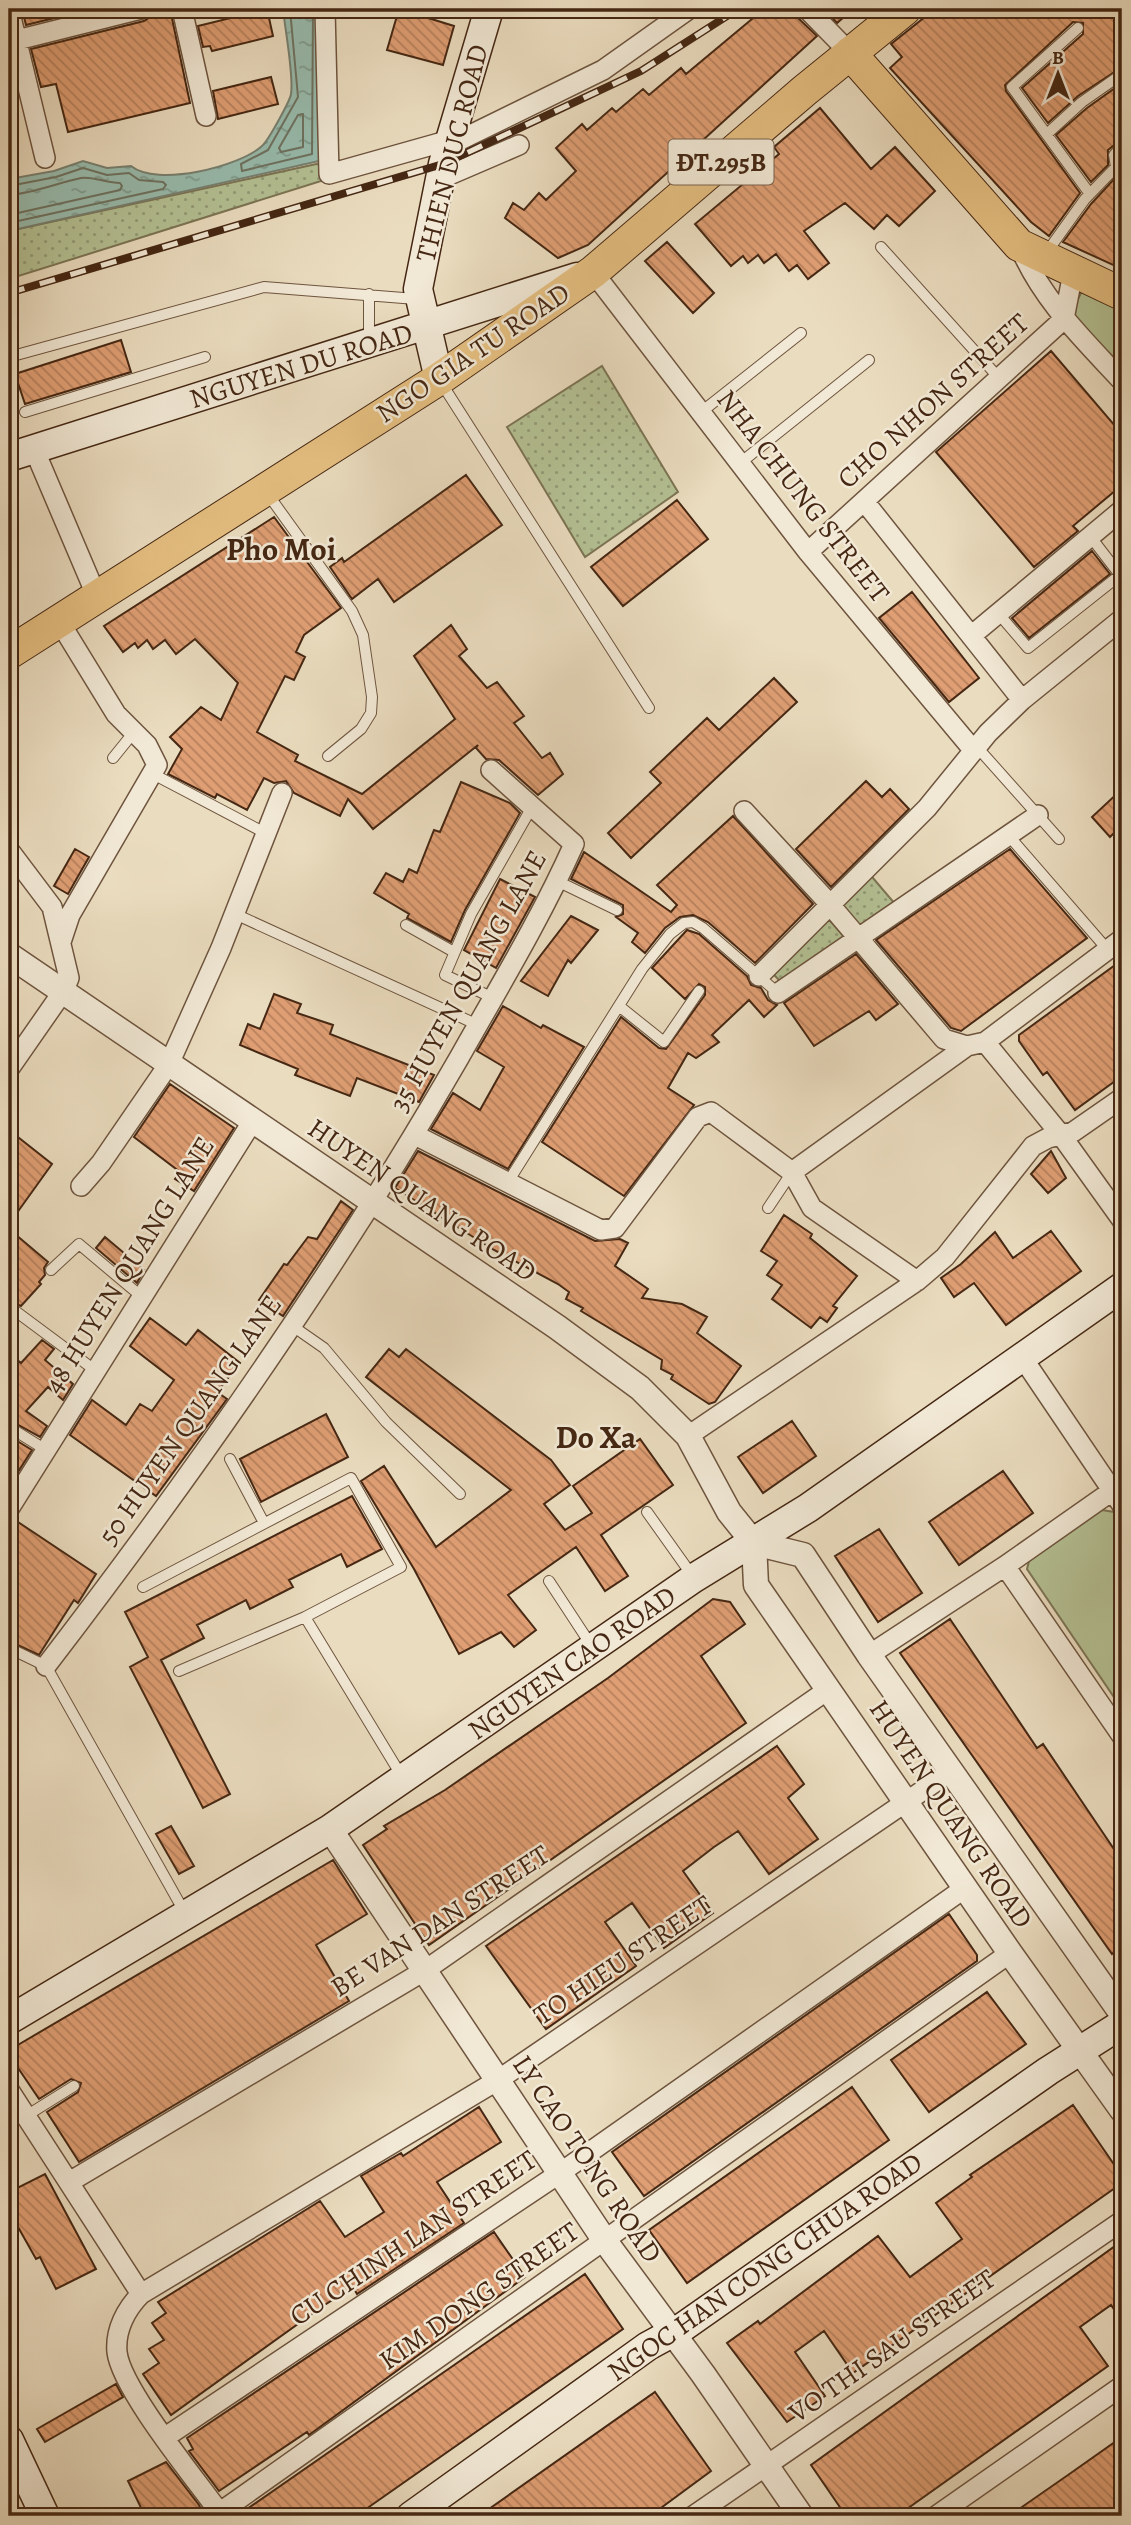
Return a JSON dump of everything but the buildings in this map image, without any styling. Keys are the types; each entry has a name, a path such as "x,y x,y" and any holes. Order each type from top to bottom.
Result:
{"main road":[{"name":"THIEN DUC ROAD","path":"439,379 418,289 449,143 489,9"},
{"name":"NGO GIA TU ROAD","path":"9,653 439,379 593,272 905,9"},
{"path":"850,53 1030,252 1122,294"},
{"name":"NGUYEN DU ROAD","path":"22,453 593,272"},
{"name":"NGUYEN CAO ROAD","path":"9,2020 187,1917 330,1829 694,1578 808,1508 1122,1287"},
{"name":"NGOC HAN CONG CHUA ROAD","path":"411,2516 648,2346 672,2333 1080,2050 1122,2024"},
{"path":"9,2440 45,2516"}],"street":[{"path":"9,9 12,42 45,158"},
{"path":"12,42 141,9"},
{"path":"182,9 206,116"},
{"path":"325,9 328,174 449,143 603,70 689,9"},
{"path":"807,9 850,53"},
{"path":"440,179 519,145"},
{"path":"1030,252 1031,274 1064,319 1122,381"},
{"name":"NHA CHUNG STREET","path":"593,272 808,552 976,749"},
{"path":"1064,319 1073,273"},
{"name":"CHO NHON STREET","path":"808,552 1064,319"},
{"path":"22,453 97,597"},
{"path":"864,501 1022,700"},
{"path":"971,636 1122,510"},
{"path":"759,976 927,808 976,749 1022,700 1122,619"},
{"path":"59,621 116,714 151,751 155,769 70,915 61,942"},
{"name":"35 HUYEN QUANG LANE","path":"373,1203 539,920 574,844 491,770"},
{"path":"81,1186 101,1163 169,1064 235,914 282,793"},
{"path":"744,811 829,904 944,1039 976,1044 1060,1135 1122,1220"},
{"path":"778,992 1038,815"},
{"path":"9,850 52,907 69,978 64,990 9,1069"},
{"path":"792,1172 1114,944"},
{"name":"HUYEN QUANG ROAD","path":"9,955 557,1327 629,1380 688,1436 729,1512 754,1543 756,1585 1122,2110"},
{"path":"688,1436 917,1281 954,1249 1033,1146 1077,1129 1122,1098"},
{"path":"415,1135 601,1230 615,1228 698,1117 711,1112 792,1172 812,1208 917,1281"},
{"name":"48 HUYEN QUANG LANE","path":"9,1510 252,1122"},
{"name":"50 HUYEN QUANG LANE","path":"46,1666 124,1564 373,1203"},
{"path":"869,1655 1005,1566 1117,1498 1022,1357"},
{"name":"HUYEN QUANG ROAD","path":"754,1543 803,1555 950,1772 1122,2014"},
{"path":"1005,1566 1122,1736"},
{"name":"BE VAN DAN STREET","path":"71,2181 424,1970 829,1689"},
{"name":"TO HIEU STREET","path":"141,2294 498,2080 950,1772"},
{"name":"LY CAO TONG ROAD","path":"330,1829 605,2241 801,2516"},
{"name":"CU CHINH LAN STREET","path":"164,2438 560,2173 965,1888"},
{"name":"KIM DONG STREET","path":"221,2515 1010,1953"},
{"path":"9,2090 71,2181 141,2294 122,2321 117,2343 118,2358 164,2438 221,2515"},
{"name":"VO THI SAU STREET","path":"693,2516 1122,2221"},
{"path":"936,2516 1122,2386"}],"lane":[{"path":"1078,28 1012,87 1090,194"},
{"path":"1048,133 1082,102 1122,74"},
{"path":"1030,252 1090,194 1119,171 1114,155 1122,146"},
{"path":"881,247 999,378"},
{"path":"9,357 264,287 420,300"},
{"path":"369,294 369,345"},
{"path":"700,413 800,333"},
{"path":"25,412 205,357"},
{"path":"738,464 869,360"},
{"path":"439,379 649,708"},
{"path":"265,490 352,611 363,635 371,684 371,713 361,729 328,756"},
{"path":"998,613 1028,648 1120,575 1090,536"},
{"path":"113,758 134,732"},
{"path":"976,749 1059,839"},
{"path":"155,769 267,834"},
{"path":"494,998 444,975 471,914 532,807"},
{"path":"1009,836 1114,944"},
{"path":"557,881 617,911"},
{"path":"235,914 478,1025"},
{"path":"508,1182 619,1006 663,943 684,923 693,922 703,928 778,992"},
{"path":"406,925 454,952"},
{"path":"619,1006 664,1042 699,992"},
{"path":"768,1208 792,1172"},
{"path":"51,1270 79,1244 142,1297"},
{"path":"14,1310 96,1371"},
{"path":"291,1325 324,1348 386,1422 460,1494"},
{"path":"9,1427 46,1450"},
{"path":"230,1459 264,1523"},
{"path":"143,1587 351,1478 401,1567 305,1617 179,1671"},
{"path":"647,1512 694,1578"},
{"path":"549,1581 593,1649"},
{"path":"305,1617 404,1779"},
{"path":"9,1648 46,1666 187,1917"},
{"path":"26,2116 74,2086"}],"shaded area":[{"path":"321,163 321,181 9,279 9,231"},
{"path":"1091,289 1122,303 1122,370 1070,315 1081,293"},
{"path":"602,366 678,492 585,557 507,427"},
{"path":"867,871 896,905 860,929 836,900"},
{"path":"824,914 846,939 783,984 768,969"},
{"path":"1102,1510 1114,1512 1122,1524 1122,1709 1027,1569 1029,1561"}],"water":[{"path":"283,9 320,9 319,161 9,231 9,179 54,171 83,161 107,168 131,166 159,175 198,172 235,161 262,146 291,94"}],"railway":[{"path":"9,293 443,164 641,71 738,9"}],"district":[{"name":"Pho Moi","path":"281,549"},
{"name":"Do Xa","path":"596,1437"}]}
